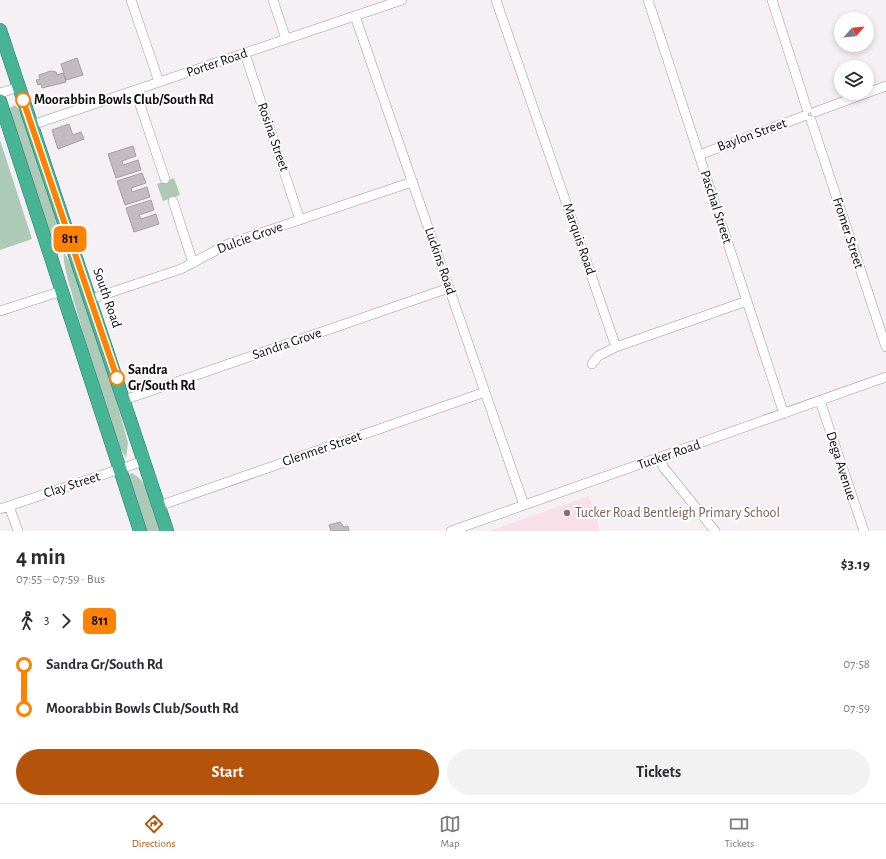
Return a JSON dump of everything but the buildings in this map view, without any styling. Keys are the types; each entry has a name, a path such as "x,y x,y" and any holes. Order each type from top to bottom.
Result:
{"highway":[{"name":"South Road","path":"0,30 72,242 167,531"},
{"path":"0,101 140,531"},
{"path":"48,250 72,242"}],"street":[{"path":"131,0 159,82"},
{"path":"273,0 286,39"},
{"name":"Porter Road","path":"32,125 402,0"},
{"name":"Marquis Road","path":"496,0 616,347"},
{"name":"Paschal Street","path":"648,0 784,414"},
{"name":"Fromer Street","path":"772,0 886,347"},
{"name":"Luckins Road","path":"355,16 524,505"},
{"name":"Rosina Street","path":"245,54 300,220"},
{"name":"Baylon Street","path":"699,155 886,86"},
{"path":"0,93 19,87"},
{"path":"135,90 165,179"},
{"name":"Dulcie Grove","path":"91,299 177,270 224,246 412,182"},
{"path":"173,201 193,263"},
{"name":"Sandra Grove","path":"124,400 449,288"},
{"path":"0,311 62,291"},
{"path":"592,364 601,353 747,301"},
{"name":"Tucker Road","path":"451,531 886,377"},
{"name":"Glenmer Street","path":"159,506 485,392"},
{"name":"Dega Avenue","path":"820,401 864,531"},
{"path":"659,458 664,468 715,531"},
{"name":"Clay Street","path":"0,509 144,461"},
{"path":"9,506 18,531"}],"shaded area":[{"name":"Tucker Road Bentleigh Primary School","path":"589,496 600,531 489,531"}],"green space":[{"path":"14,105 22,115 62,234 60,238 55,240 51,238 9,109"},
{"path":"0,140 32,239 0,250"},
{"path":"174,178 180,195 163,201 157,184"},
{"path":"64,253 71,263 111,381 128,443 126,458 119,446 82,330 65,267"},
{"path":"132,473 144,484 148,491 161,531 146,531 128,475"}],"bus line":[{"name":"811","path":"23,100 117,378"}],"place":[{"name":"Moorabbin Bowls Club/South Rd","path":"23,100"},
{"name":"Sandra Gr/South Rd","path":"117,378"},
{"name":"Tucker Road Bentleigh Primary School","path":"567,513"}]}
